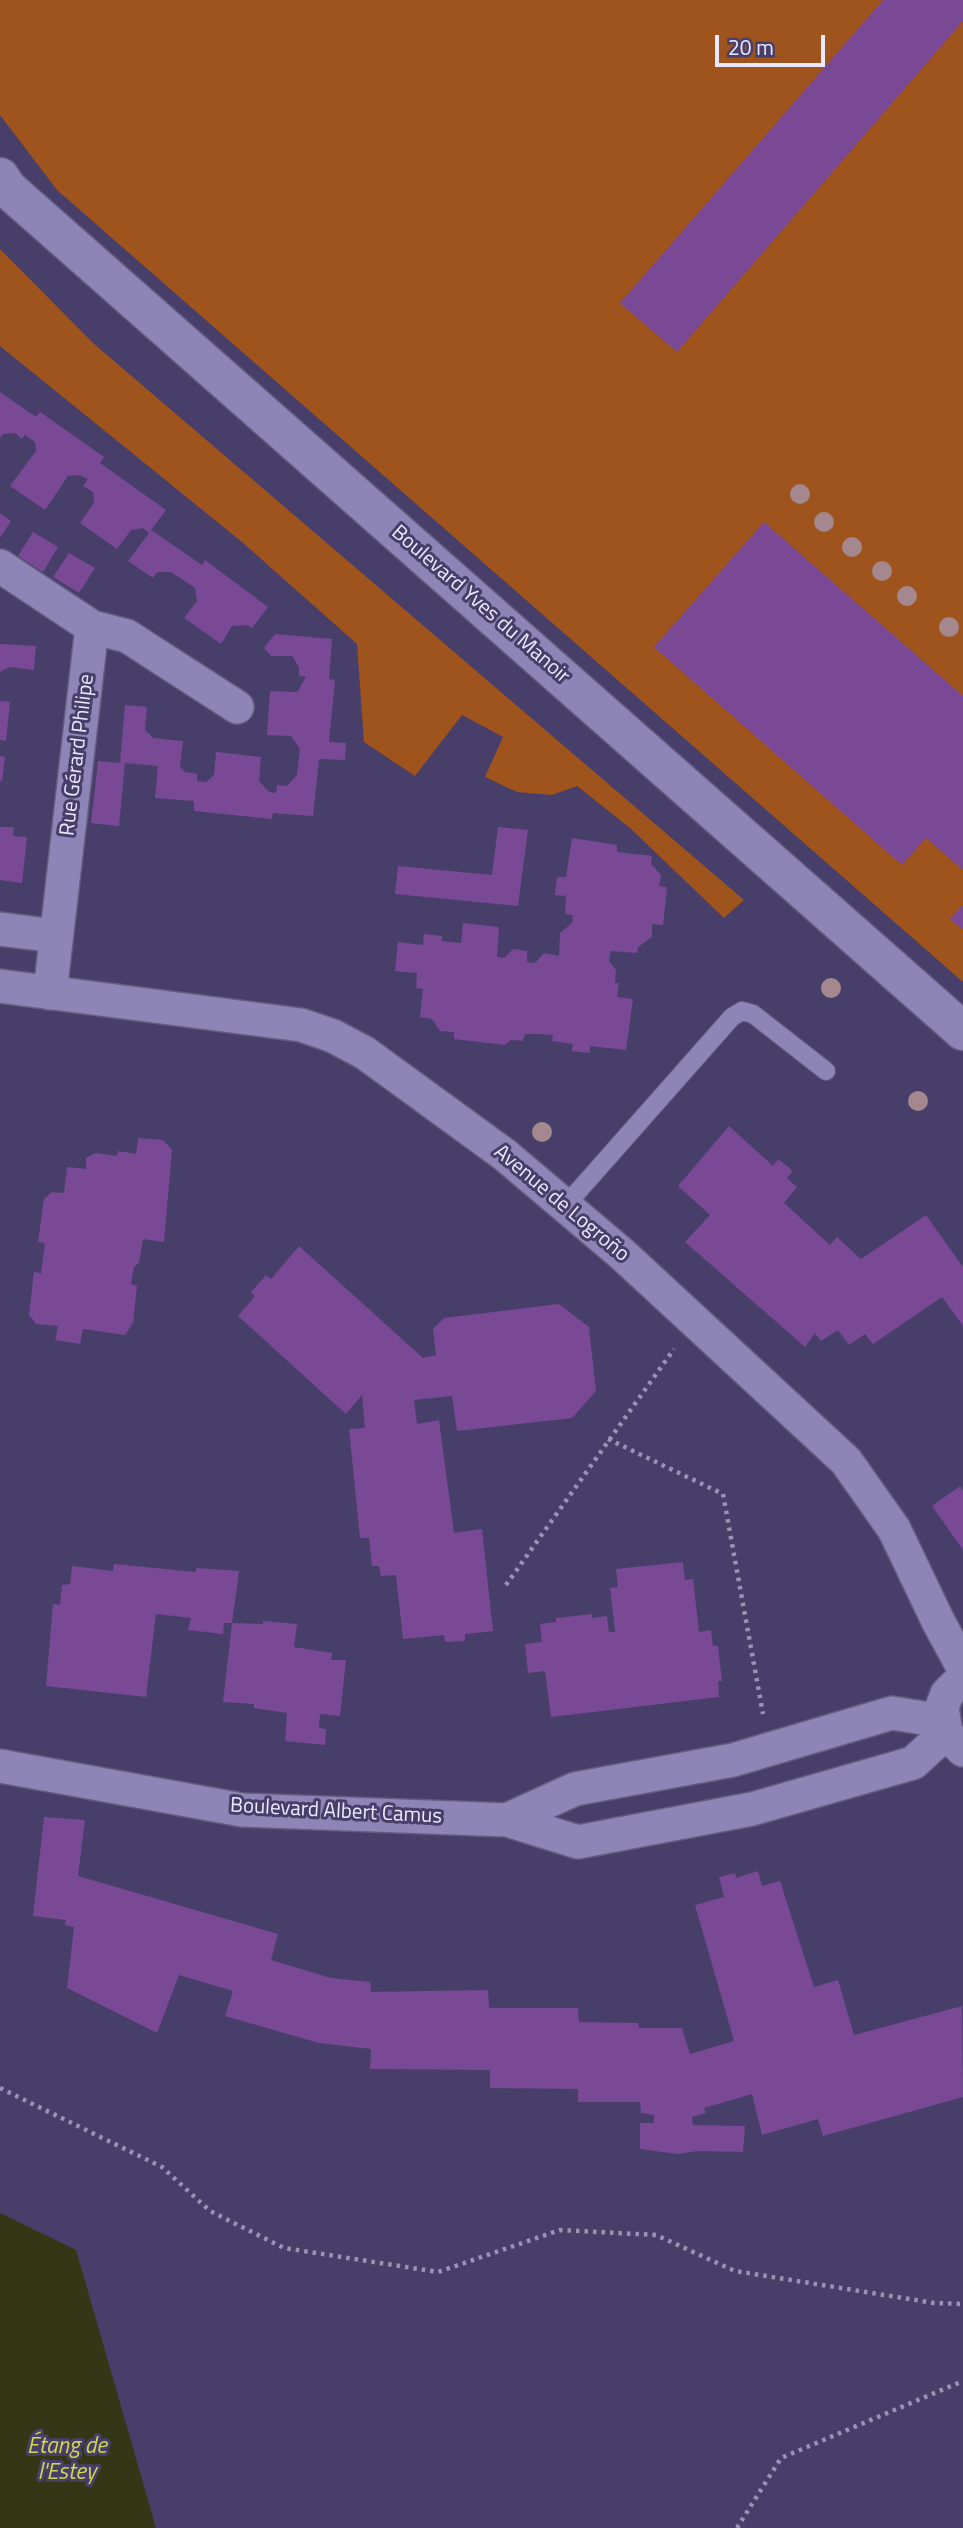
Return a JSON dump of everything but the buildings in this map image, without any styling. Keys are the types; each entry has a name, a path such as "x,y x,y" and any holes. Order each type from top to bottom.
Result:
{"main road":[{"name":"Boulevard Yves du Manoir","path":"0,177 8,189 963,1031"}],"street":[{"path":"0,566 92,627 128,636 237,706"},
{"name":"Rue Gérard Philipe","path":"50,993 92,627"},
{"path":"0,929 57,936"},
{"name":"Avenue de Logroño","path":"0,986 301,1026 333,1036 365,1053 505,1155 695,1321 846,1461 894,1529 963,1667"},
{"path":"951,1735 942,1707 947,1694 963,1678"},
{"name":"Boulevard Albert Camus","path":"507,1820 575,1789 733,1760 892,1713 951,1735"},
{"name":"Boulevard Albert Camus","path":"0,1766 242,1810 507,1820 578,1842 739,1811 913,1763 951,1735"}],"lane":[{"path":"565,1206 732,1017 743,1011 753,1014 826,1071"}],"path":[{"path":"506,1585 695,1321"},
{"path":"608,1439 723,1494 769,1749"},
{"path":"0,2088 162,2167 210,2211 284,2248 438,2272 560,2230 656,2235 735,2271 934,2303 963,2304"},
{"path":"737,2528 781,2458 963,2381"}],"shaded area":[{"path":"0,0 963,0 963,982 57,190 0,115"},
{"path":"0,249 93,343 744,900 724,918 630,828 577,786 552,795 517,792 485,777 503,737 462,715 415,776 364,742 357,644 242,542 0,346"}],"water":[{"name":"Étang de l'Estey","path":"0,2213 76,2250 156,2528 0,2528"}]}
